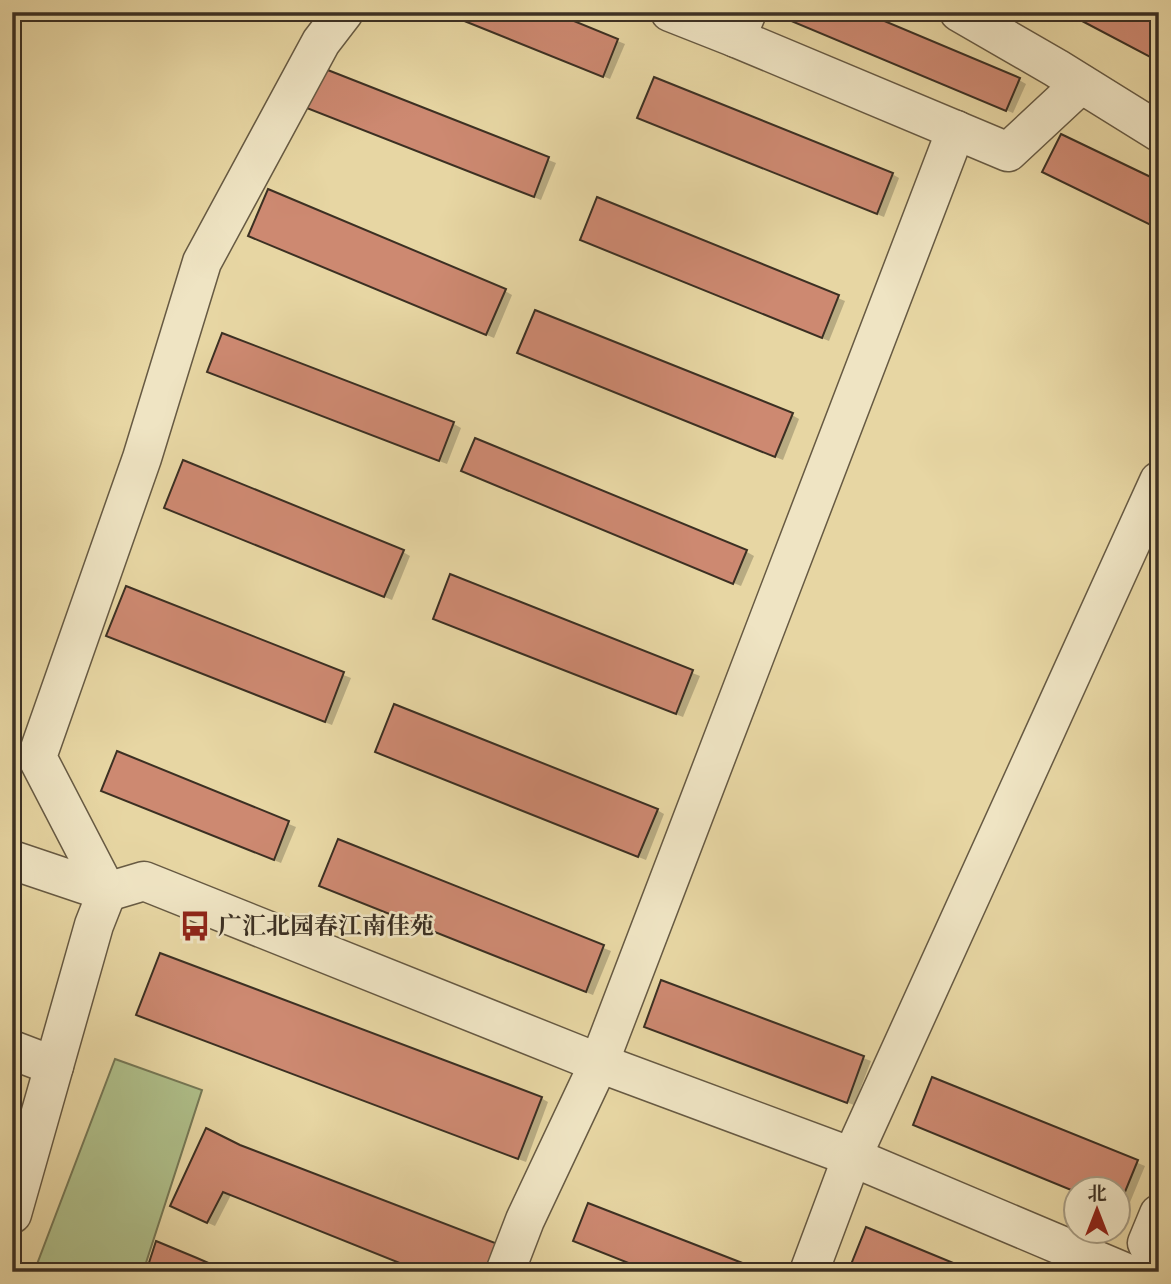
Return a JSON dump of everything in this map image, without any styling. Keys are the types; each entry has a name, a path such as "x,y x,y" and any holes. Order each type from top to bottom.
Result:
{"street":[{"path":"12,1214 94,925 107,892 37,757 142,457 202,262 321,41 344,12"},
{"path":"670,12 742,25 956,130 1008,152 1081,84"},
{"path":"959,12 1159,132"},
{"path":"505,1272 525,1220 599,1063 956,130"},
{"path":"808,1272 852,1157 1159,481"},
{"path":"12,860 107,892 144,881 599,1063 852,1157 1124,1272"},
{"path":"12,1050 54,1066"},
{"path":"1159,1214 1147,1243 1159,1266"}],"green space":[{"path":"115,1059 202,1090 143,1272 34,1272"}],"building":[{"path":"442,12 552,12 618,39 603,77"},
{"path":"786,12 863,12 1020,78 1006,111 784,18"},
{"path":"1065,12 1159,12 1159,50 1154,59"},
{"path":"315,65 549,157 534,197 299,105"},
{"path":"654,77 893,173 877,214 637,118"},
{"path":"1061,134 1159,181 1159,229 1042,172"},
{"path":"268,189 506,289 486,335 248,236"},
{"path":"597,197 839,295 822,338 580,240"},
{"path":"535,310 793,413 775,457 517,353"},
{"path":"222,333 454,422 439,461 207,372"},
{"path":"475,438 747,550 733,584 461,471"},
{"path":"183,460 404,550 384,597 164,508"},
{"path":"450,574 693,670 676,714 433,619"},
{"path":"126,586 344,672 325,722 106,636"},
{"path":"394,704 658,809 638,857 375,752"},
{"path":"117,751 289,821 274,860 101,791"},
{"path":"338,839 604,945 586,992 319,886"},
{"path":"160,953 542,1097 518,1159 136,1015"},
{"path":"661,980 864,1056 847,1103 644,1027"},
{"path":"932,1077 1138,1160 1131,1176 1062,1176 1062,1186 913,1125"},
{"path":"206,1128 240,1145 503,1246 493,1272 422,1272 223,1192 207,1223 170,1206"},
{"path":"588,1203 763,1271 651,1272 573,1241"},
{"path":"866,1227 975,1272 848,1272"},
{"path":"156,1241 197,1258 229,1272 146,1272"}],"place":[{"name":"广汇北园春江南佳苑","path":"195,926"}]}
